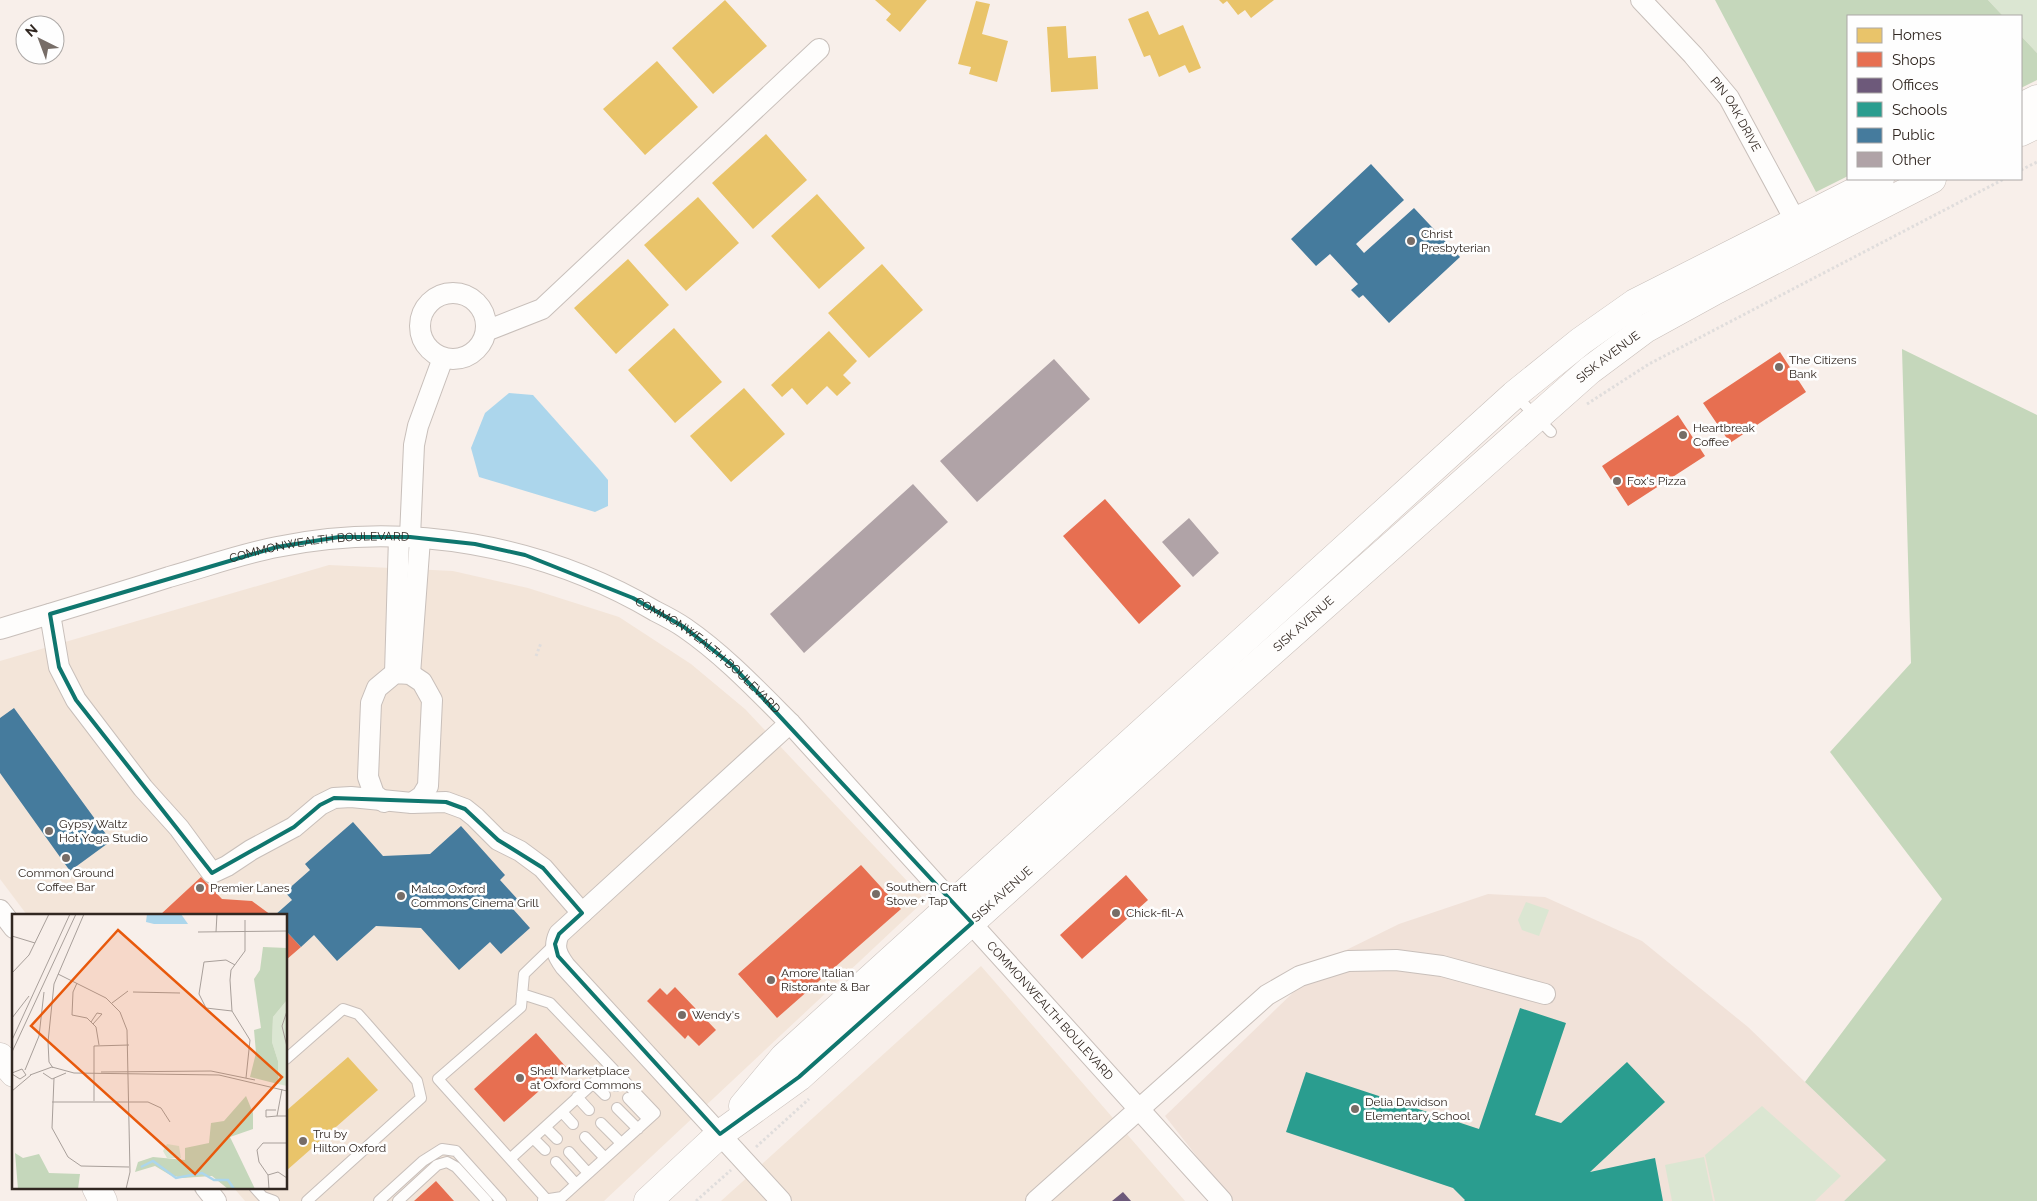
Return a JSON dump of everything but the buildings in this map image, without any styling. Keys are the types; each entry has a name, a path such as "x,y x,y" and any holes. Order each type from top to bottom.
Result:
{"main road":[{"path":"2022,106 2037,99"},
{"path":"2022,132 2037,124"},
{"name":"SISK AVENUE","path":"720,1134 799,1078 1229,690 1543,424 1590,370 1645,329 1716,290 1879,180"},
{"name":"SISK AVENUE","path":"648,1201 720,1134 784,1057 1511,391 1635,303 1930,180"},
{"path":"0,1057 12,1071"},
{"path":"96,1188 103,1201"}],"street":[{"name":"PIN OAK DRIVE","path":"1641,0 1693,55 1729,98 1802,232"},
{"path":"486,331 542,309 819,49"},
{"path":"444,294 464,295 474,300 482,309 486,320 486,331 483,342 466,357 455,359 443,358 425,344 421,334 422,315 435,299 444,294"},
{"path":"403,674 414,445 418,426 443,358"},
{"name":"COMMONWEALTH BOULEVARD","path":"0,629 277,547 339,538 410,538 475,544 525,555 580,574 633,598 684,627 732,665 790,723 1222,1201"},
{"path":"50,614 60,667 76,700 143,788 179,828 212,873 294,827 320,805 334,798 351,797 384,802 446,802 465,810 475,817 498,840 520,851 543,868 582,913"},
{"path":"384,802 374,794 368,777 371,703 377,688 403,674"},
{"path":"403,674 422,682 432,700 428,786 422,796 412,803"},
{"path":"781,1201 565,966 558,956 555,944 559,934 790,723"},
{"path":"0,910 12,925"},
{"path":"1036,1201 1267,995 1300,976 1348,961 1396,960 1442,966 1545,994"},
{"path":"206,1188 216,1201"}],"lane":[{"path":"1511,391 1543,424"},
{"path":"522,994 550,1003 607,1070 655,1113 562,1197 545,1201 511,1158 438,1079 521,1007 522,994 524,974 555,944"},
{"path":"288,1057 343,1009 358,1014 417,1081 421,1098 307,1201"},
{"path":"511,1158 607,1070"},
{"path":"607,1070 616,1086"},
{"path":"593,1083 605,1095"},
{"path":"577,1097 589,1110"},
{"path":"628,1098 648,1119"},
{"path":"617,1108 638,1129"},
{"path":"562,1112 573,1124"},
{"path":"601,1123 621,1143"},
{"path":"545,1126 557,1139"},
{"path":"585,1137 605,1158"},
{"path":"533,1138 544,1150"},
{"path":"379,1201 423,1161 442,1149 456,1151 501,1201"},
{"path":"568,1152 588,1173"},
{"path":"398,1201 437,1165 446,1162 456,1167 487,1201"},
{"path":"556,1162 576,1184"},
{"path":"255,1188 263,1197 274,1201"}],"path":[{"path":"2022,170 2037,162"},
{"path":"1582,407 1649,364 2002,180"},
{"path":"536,656 541,643"},
{"path":"696,1201 811,1097"}],"highlighted area":[{"path":"339,537 410,537 475,544 525,555 633,598 684,627 732,665 972,923 799,1077 720,1134 558,956 555,944 559,934 582,913 543,868 498,840 465,809 446,802 334,798 320,805 294,827 212,873 76,700 59,667 50,614 277,547"}],"shaded area":[{"path":"329,565 453,571 528,588 619,617 691,664 745,709 925,900 604,1201 245,1201 234,1188 288,1188 288,914 26,914 0,879 0,661"},
{"path":"1488,894 1545,897 1642,941 1748,1027 1886,1160 1844,1201 1232,1201 1165,1116 1328,959 1399,924"},
{"path":"981,966 1185,1201 721,1201"}],"green space":[{"path":"1715,0 1988,0 2002,15 1847,15 1847,176 1816,192"},
{"path":"1988,0 2037,0 2037,53 2022,37 2022,15 2002,15"},
{"path":"2022,37 2037,53 2037,80 2022,88"},
{"path":"1902,349 2037,415 2037,1201 1844,1201 1886,1160 1805,1082 1942,899 1830,752 1911,663"},
{"path":"1526,902 1549,910 1539,936 1522,930 1518,920"},
{"path":"1762,1106 1841,1176 1815,1201 1715,1201 1705,1155"},
{"path":"1704,1157 1713,1201 1672,1201 1665,1165"}],"water":[{"path":"509,393 533,395 598,468 608,480 608,506 595,512 479,477 471,448 485,413"}],"place":[{"name":"Christ Presbyterian","path":"1411,241"},
{"name":"The Citizens Bank","path":"1779,367"},
{"name":"Heartbreak Coffee","path":"1683,435"},
{"name":"Fox's Pizza","path":"1617,481"},
{"name":"Gypsy Waltz Hot Yoga Studio","path":"49,831"},
{"name":"Common Ground Coffee Bar","path":"66,858"},
{"name":"Premier Lanes","path":"200,888"},
{"name":"Southern Craft Stove + Tap","path":"876,894"},
{"name":"Malco Oxford Commons Cinema Grill","path":"401,896"},
{"name":"Chick-fil-A","path":"1116,913"},
{"name":"Amore Italian Ristorante & Bar","path":"771,980"},
{"name":"Wendy's","path":"682,1015"},
{"name":"Shell Marketplace at Oxford Commons","path":"520,1078"},
{"name":"Delia Davidson Elementary School","path":"1355,1109"},
{"name":"Tru by Hilton Oxford","path":"303,1141"}]}
